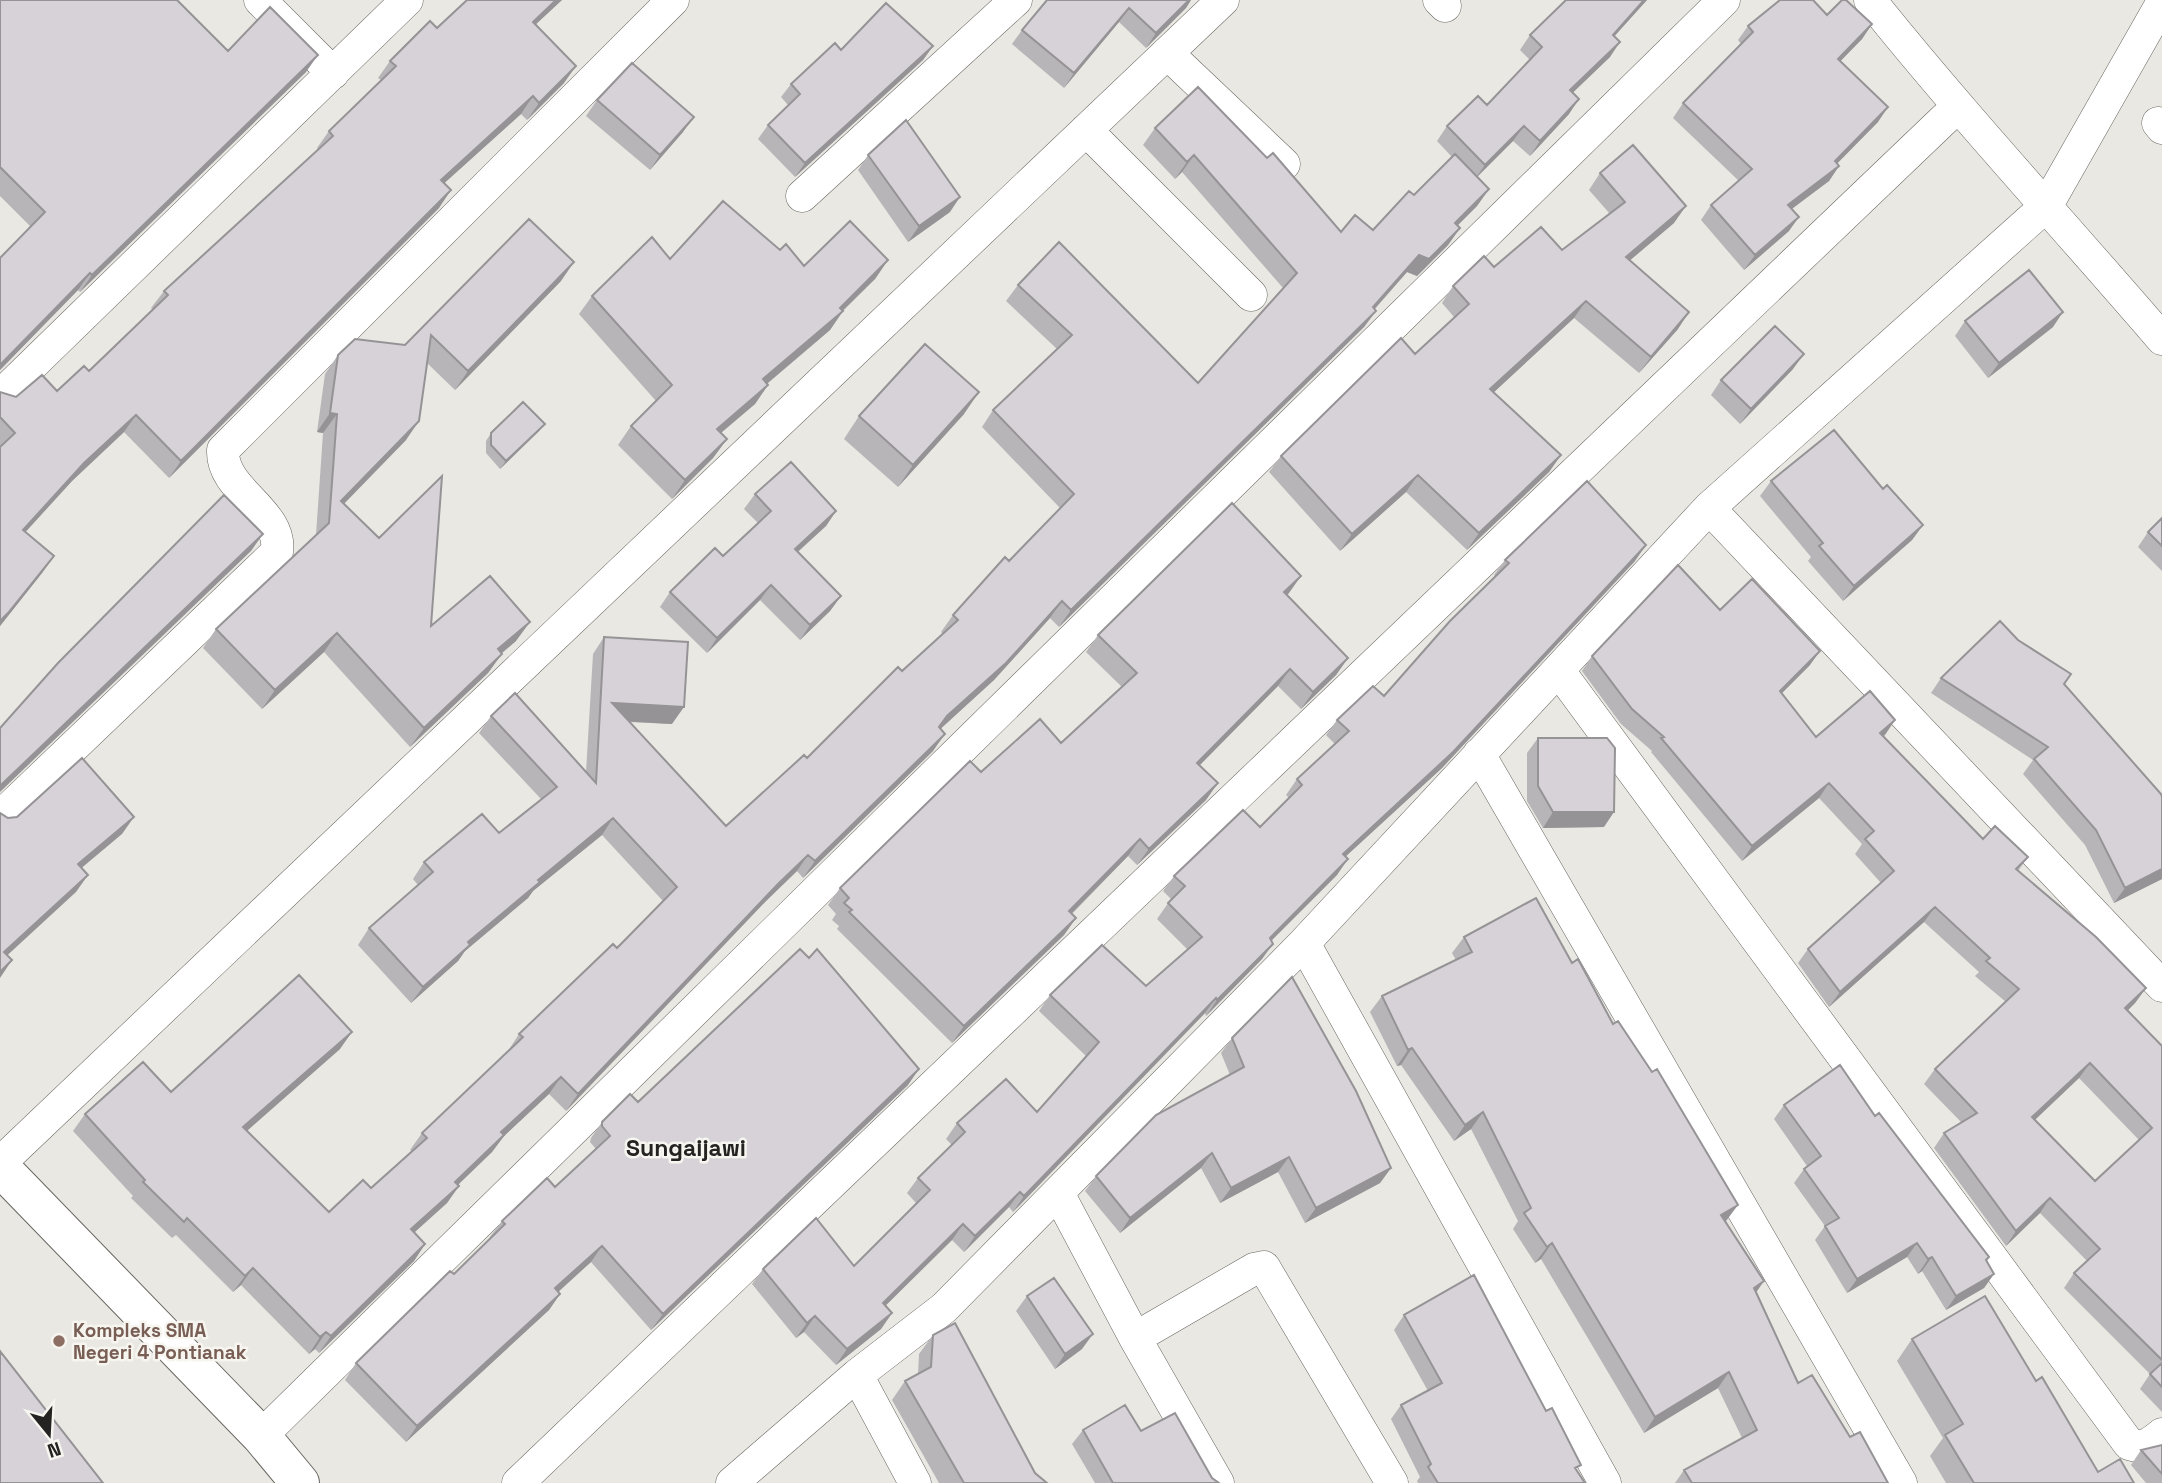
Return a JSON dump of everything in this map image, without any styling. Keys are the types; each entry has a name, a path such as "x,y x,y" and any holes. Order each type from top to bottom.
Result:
{"street":[{"path":"260,0 333,73"},
{"path":"0,396 407,0"},
{"path":"0,817 277,552 279,541 229,473 222,461 223,450 673,0"},
{"path":"802,196 1016,0"},
{"path":"300,1483 261,1436 2,1172 1223,0"},
{"path":"261,1436 1724,0"},
{"path":"1870,0 1956,108 2047,205 2162,339"},
{"path":"732,1483 857,1375 950,1320 1058,1193 1304,943 1709,508 2047,205 2162,3"},
{"path":"1167,53 1284,164"},
{"path":"518,1483 1956,108"},
{"path":"1086,130 1251,295"},
{"path":"1709,508 2162,986"},
{"path":"1559,671 2129,1444 2139,1447 2162,1434"},
{"path":"1479,754 1901,1483"},
{"path":"1304,943 1605,1483"},
{"path":"1058,1193 1135,1338 1218,1483"},
{"path":"1135,1338 1254,1269 1264,1267 1392,1483"},
{"path":"857,1375 915,1483"}],"building":[{"path":"0,0 177,0 228,51 270,7 318,55 92,275 90,273 0,365 0,258 45,212 0,167"},
{"path":"467,0 556,0 533,22 576,66 539,103 533,96 441,180 451,190 181,461 136,415 84,463 23,530 54,556 0,621 0,447 15,433 0,417 0,392 16,397 42,375 57,391 84,366 89,371 168,295 164,291 333,136 329,131 396,66 390,61 430,21 437,28"},
{"path":"1047,0 1189,0 1156,33 1129,8 1074,73 1022,30"},
{"path":"1566,0 1644,0 1613,35 1620,42 1570,90 1579,99 1540,141 1524,126 1485,165 1447,126 1478,96 1487,105 1542,47 1530,35"},
{"path":"1780,0 1813,0 1827,15 1842,0 1846,0 1872,24 1838,59 1888,107 1835,161 1839,166 1788,205 1799,217 1755,255 1711,205 1752,169 1683,103 1753,32 1748,26"},
{"path":"886,3 933,46 805,163 768,125 800,94 791,84 835,43 841,50"},
{"path":"632,63 694,117 660,155 597,100"},
{"path":"1198,87 1267,158 1273,153 1341,232 1355,215 1373,230 1409,191 1414,195 1455,154 1489,189 1455,223 1460,228 1429,259 1419,255 1373,307 1376,311 1071,610 1062,601 1006,663 947,716 939,727 945,734 815,861 808,855 778,884 578,1094 561,1077 501,1132 504,1135 455,1182 459,1186 411,1229 425,1244 331,1336 326,1332 320,1337 253,1268 245,1276 187,1218 184,1222 143,1182 145,1180 85,1114 143,1062 171,1092 299,975 352,1032 243,1127 329,1212 363,1180 371,1188 427,1138 422,1133 523,1037 519,1034 613,944 617,948 677,887 613,818 468,942 470,945 423,987 369,928 433,872 424,862 482,814 499,833 557,787 491,716 515,693 596,783 604,637 688,642 684,707 612,703 726,826 804,755 807,758 898,667 902,671 958,620 953,615 1005,557 1009,561 1074,494 993,410 1072,335 1018,285 1059,242 1198,383 1297,273 1194,155 1187,162 1155,128"},
{"path":"906,120 960,197 919,226 868,155"},
{"path":"1633,145 1686,206 1626,257 1689,312 1651,357 1586,301 1490,389 1561,455 1479,533 1418,475 1352,534 1281,456 1401,338 1415,354 1469,304 1453,286 1484,256 1494,267 1541,227 1562,250 1625,202 1600,173"},
{"path":"723,201 780,250 786,244 804,266 850,221 888,260 840,308 843,311 763,379 768,385 717,429 727,439 685,480 631,426 672,385 592,296 652,237 670,259"},
{"path":"529,219 574,262 468,371 431,335 419,421 341,501 379,538 442,476 431,626 490,576 530,622 498,649 502,654 424,728 337,633 275,690 216,629 329,523 337,414 330,413 338,355 355,339 405,345"},
{"path":"2029,270 2063,312 1999,363 1965,321"},
{"path":"1775,326 1804,354 1751,409 1721,380"},
{"path":"925,344 979,392 913,465 859,416"},
{"path":"523,402 545,424 506,461 491,445 491,433"},
{"path":"1834,430 1883,489 1887,485 1923,525 1854,586 1819,546 1823,543 1771,481"},
{"path":"791,462 836,511 795,549 841,596 810,625 771,585 717,638 670,592 715,548 723,556 771,511 755,494"},
{"path":"1587,481 1646,545 1453,752 1343,854 1348,859 1270,938 1273,944 1217,1000 1216,998 1024,1196 1020,1192 975,1236 963,1224 883,1303 892,1313 847,1349 815,1316 807,1323 763,1269 816,1218 854,1266 930,1190 918,1178 965,1132 957,1123 1006,1079 1037,1112 1099,1042 1050,995 1102,945 1146,986 1202,937 1168,903 1185,886 1174,876 1243,810 1260,827 1302,785 1297,779 1349,731 1337,720 1373,686 1384,696 1450,621 1509,563 1505,560"},
{"path":"224,495 263,534 0,786 0,728 58,663"},
{"path":"1232,503 1301,576 1284,592 1348,658 1313,692 1290,669 1197,763 1218,783 1149,849 1140,839 1069,911 1076,918 964,1026 849,912 852,910 844,903 849,898 840,888 970,761 981,772 1040,719 1061,743 1137,673 1098,635"},
{"path":"2162,518 2162,546 2148,532"},
{"path":"1678,565 1720,610 1752,579 1820,651 1780,691 1816,737 1870,691 1895,720 1880,733 1983,839 1995,826 2028,857 2016,869 2096,937 2146,988 2125,1008 2162,1046 2162,1360 2074,1273 2100,1249 2050,1198 2016,1231 1944,1133 1977,1113 1935,1069 2019,989 1986,961 1990,958 1935,907 1840,992 1808,949 1894,871 1865,839 1874,831 1829,783 1752,846 1661,738 1664,737 1632,709 1592,656","holes":["2090,1063 2152,1128 2095,1181 2032,1117"]},
{"path":"2000,621 2018,640 2071,674 2064,684 2161,794 2162,869 2125,888 2096,830 2034,759 2048,747 1941,678"},
{"path":"1538,738 1607,738 1615,748 1614,812 1553,812 1538,786"},
{"path":"82,758 134,817 78,864 88,875 4,952 12,960 0,972 0,813 8,818 17,817"},
{"path":"1536,898 1572,963 1578,959 1613,1024 1618,1021 1652,1072 1657,1069 1738,1205 1721,1215 1764,1281 1754,1288 1798,1383 1812,1375 1850,1437 1860,1432 1888,1483 1692,1483 1684,1470 1757,1430 1729,1372 1655,1417 1552,1243 1547,1247 1524,1213 1531,1208 1483,1112 1465,1125 1412,1048 1408,1050 1382,996 1472,952 1464,937"},
{"path":"800,949 809,958 817,949 919,1069 663,1314 602,1246 555,1288 560,1294 417,1426 356,1363 450,1271 454,1274 505,1224 502,1221 547,1178 555,1187 610,1136 602,1122 630,1094 638,1102"},
{"path":"1292,977 1356,1091 1391,1168 1316,1208 1289,1157 1231,1188 1212,1153 1130,1218 1096,1176 1156,1115 1244,1067 1232,1038"},
{"path":"1840,1065 1875,1116 1879,1113 1989,1257 1986,1260 1994,1274 1956,1296 1932,1257 1928,1259 1917,1243 1857,1279 1825,1226 1839,1218 1804,1169 1821,1156 1784,1105"},
{"path":"1474,1275 1546,1411 1552,1408 1581,1465 1575,1468 1585,1483 1438,1483 1428,1467 1431,1464 1401,1405 1442,1383 1404,1315"},
{"path":"1054,1278 1093,1334 1065,1354 1027,1296"},
{"path":"1985,1296 2036,1381 2042,1377 2098,1472 2120,1459 2134,1483 1974,1483 1945,1435 1963,1424 1912,1339"},
{"path":"955,1323 1035,1473 1047,1483 964,1483 905,1381 931,1367 933,1335"},
{"path":"0,1351 103,1483 0,1483"},
{"path":"2162,1363 2162,1387 2150,1374"},
{"path":"1125,1405 1141,1431 1175,1413 1212,1478 1219,1483 1113,1483 1083,1430"},
{"path":"2162,1445 2162,1474 2141,1450"}],"place":[{"name":"Kompleks SMA Negeri 4 Pontianak","path":"59,1341"}],"district":[{"name":"Sungaijawi","path":"686,1148"}]}
